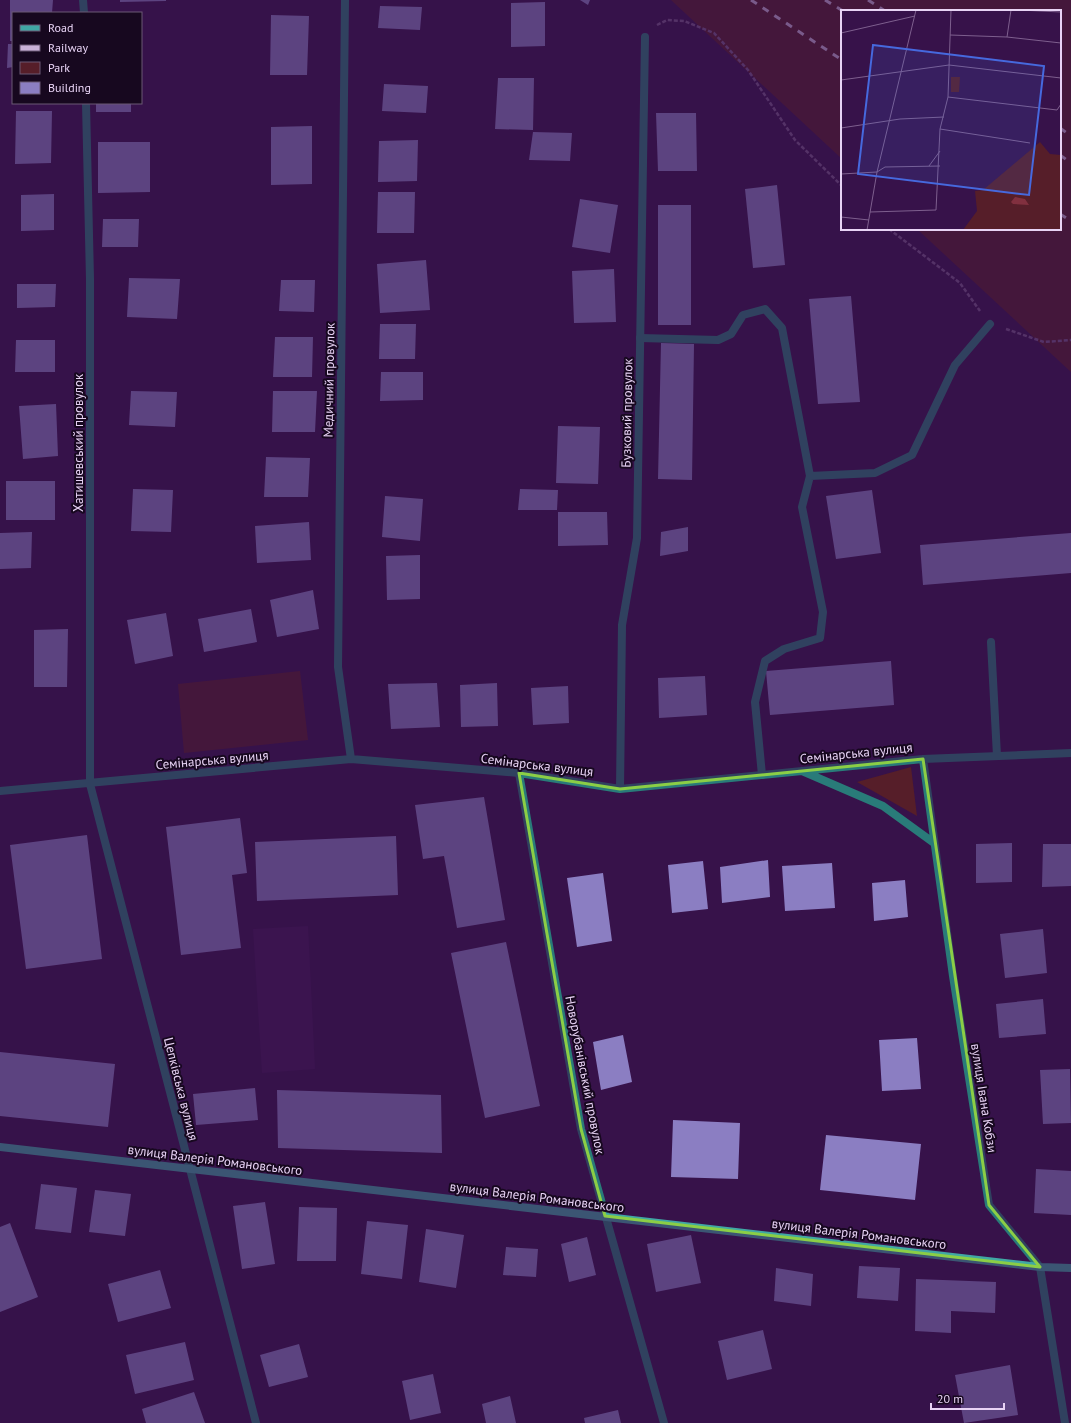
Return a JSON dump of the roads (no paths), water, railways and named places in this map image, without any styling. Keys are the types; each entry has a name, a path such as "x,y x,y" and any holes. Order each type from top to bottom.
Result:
{"street":[{"path":"83,0 84,12"},
{"name":"Медичний провулок","path":"346,0 338,667 351,759"},
{"name":"Бузковий провулок","path":"620,789 622,625 637,538 645,37"},
{"name":"Хатишевський провулок","path":"86,104 90,279 90,784"},
{"path":"640,338 718,340 731,334 743,315 765,309 782,328 810,476 802,506 823,612 820,638 784,649 765,661 755,702 762,775"},
{"path":"810,476 875,474 912,455 955,365 990,324"},
{"path":"991,642 997,756"},
{"name":"Семінарська вулиця","path":"0,791 90,784 351,759 519,773 620,789 923,758 1071,754"},
{"name":"вулиця Івана Кобзи","path":"923,758 952,968 989,1206 1040,1267"},
{"path":"801,771 883,806 934,843"},
{"name":"Новорубанівський провулок","path":"519,773 581,1129 664,1423"},
{"name":"Цепківська вулиця","path":"90,784 256,1423"},
{"name":"вулиця Валерія Романовського","path":"0,1147 1040,1267 1071,1268"},
{"path":"1040,1267 1065,1423"}],"railway":[{"path":"751,0 841,59"},
{"path":"825,0 841,10"},
{"path":"868,0 883,10"},
{"path":"1061,129 1071,136"},
{"path":"1061,156 1071,163"},
{"path":"1061,215 1071,221"}]}
